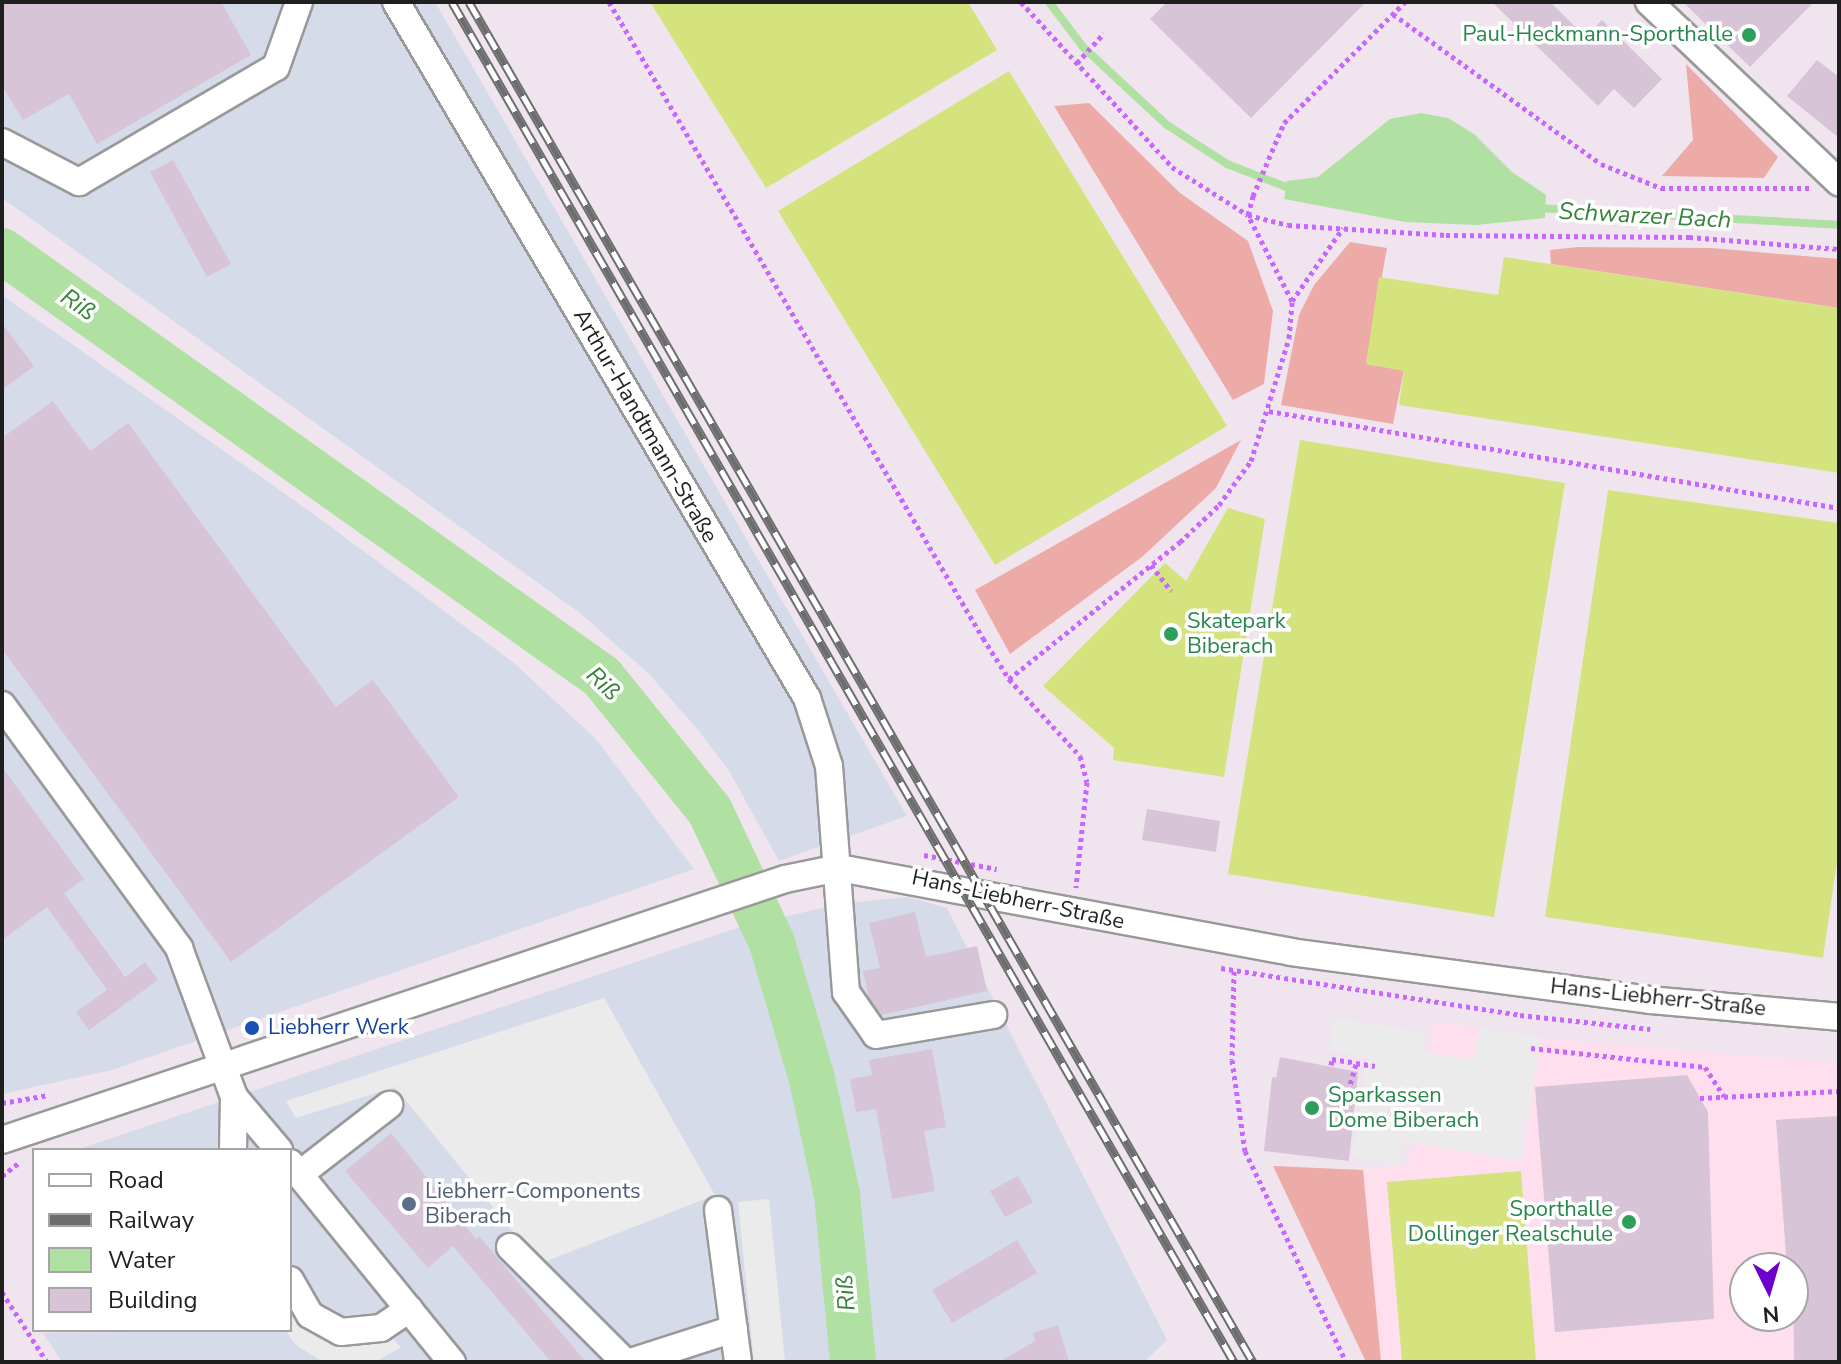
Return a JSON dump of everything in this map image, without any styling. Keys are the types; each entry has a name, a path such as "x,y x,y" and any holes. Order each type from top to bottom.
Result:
{"street":[{"path":"11,146 79,182 276,67 299,2"},
{"name":"Arthur-Handtmann-Straße","path":"396,2 807,698 829,766 846,992 876,1035 993,1015"},
{"path":"1649,2 1836,181"},
{"path":"2,705 179,948 234,1097 233,1148"},
{"name":"Hans-Liebherr-Straße","path":"2,1140 785,879 839,868 1291,952 1650,1000 1839,1017"},
{"path":"234,1097 277,1148"},
{"path":"389,1105 295,1168 452,1362"},
{"path":"718,1210 738,1362"},
{"path":"510,1247 625,1362"},
{"path":"292,1284 310,1315 341,1332 381,1328 409,1309"},
{"path":"631,1362 734,1329"}],"path":[{"path":"609,2 1009,679 1080,756 1087,782 1077,912"},
{"path":"1021,2 1172,167 1248,215 1288,225 1446,235 1689,237 1839,249"},
{"path":"1292,301 1248,215 1253,196 1284,123 1405,2"},
{"path":"1393,14 1601,164 1661,188 1803,190 1836,181"},
{"path":"1077,63 1104,33"},
{"path":"1009,679 1151,565 1219,505 1251,461 1269,411 1289,338 1292,301 1343,228"},
{"path":"1269,411 1839,508"},
{"path":"1151,565 1171,591"},
{"path":"1234,971 1232,1060 1245,1151 1346,1362"},
{"path":"1531,1048 1705,1067 1724,1096"},
{"path":"1331,1065 1332,1059 1375,1066"},
{"path":"1346,1099 1356,1063"},
{"path":"1700,1098 1839,1091"},
{"path":"2,1292 47,1362"}],"shaded area":[{"path":"2,2 435,2 907,816 779,861 729,771 698,730 649,674 580,613 2,198"},
{"path":"650,2 968,2 997,50 766,188"},
{"path":"1686,64 1778,157 1764,178 1662,176 1693,140"},
{"path":"1009,71 1227,426 995,565 778,211"},
{"path":"1089,103 1180,193 1248,241 1273,311 1264,384 1233,400 1054,106"},
{"path":"1350,242 1387,248 1366,364 1404,370 1393,424 1281,405 1299,315 1314,285"},
{"path":"1578,247 1712,248 1839,259 1839,308 1551,264 1550,250"},
{"path":"1504,257 1839,308 1839,473 1399,405 1404,371 1366,364 1379,277 1498,295"},
{"path":"2,295 315,515 514,663 596,739 694,869 112,1070 2,1094"},
{"path":"1241,440 1216,488 1142,557 1010,654 975,590"},
{"path":"1300,440 1565,483 1494,917 1228,874"},
{"path":"1608,490 1839,523 1839,848 1823,958 1545,917"},
{"name":"Skatepark Biberach","path":"1228,508 1265,519 1224,777 1113,760 1114,748 1043,686 1165,563 1186,581"},
{"path":"907,897 947,908 1167,1340 1144,1362 62,1362 43,1333 292,1332 292,1148 82,1148 740,927 839,904"},
{"path":"604,998 715,1195 539,1264 395,1087 296,1118 286,1101"},
{"path":"1334,1018 1425,1033 1422,1052 1474,1060 1480,1028 1541,1038 1521,1161 1402,1141 1398,1164 1351,1157 1368,1056 1329,1050"},
{"path":"1434,1022 1556,1040 1839,1063 1839,1362 1381,1362 1363,1170 1408,1165"},
{"path":"1273,1166 1363,1170 1381,1362 1366,1362"},
{"path":"1521,1171 1536,1362 1402,1362 1387,1182"},
{"path":"769,1199 785,1362 754,1362 738,1202"},
{"path":"292,1283 311,1315 381,1328 401,1347 376,1362 323,1362 296,1345 286,1332 292,1332"}],"water":[{"path":"1421,113 1448,118 1474,134 1512,172 1546,195 1545,218 1476,225 1405,222 1284,199 1287,181 1318,177 1390,119"}],"building":[{"path":"2,2 221,2 251,55 97,144 69,94 23,120 2,86"},
{"path":"1167,2 1366,2 1251,118 1150,19"},
{"path":"1492,2 1550,2 1585,36 1602,20 1662,79 1634,108 1614,89 1598,106"},
{"name":"Paul-Heckmann-Sporthalle","path":"1683,2 1814,2 1750,67"},
{"path":"1817,60 1839,77 1839,138 1787,96"},
{"path":"173,160 231,264 207,277 150,172"},
{"path":"2,323 34,366 2,390"},
{"path":"53,401 90,451 128,423 336,707 373,680 459,797 231,962 2,649 2,438"},
{"path":"2,767 84,879 64,893 125,977 145,962 158,980 89,1030 76,1012 107,990 47,907 2,940"},
{"path":"1147,809 1220,821 1216,852 1142,840"},
{"path":"915,912 926,957 977,946 987,991 881,1015 869,998 863,971 880,968 869,923"},
{"path":"932,1049 946,1127 924,1131 935,1191 892,1199 876,1109 856,1112 850,1079 872,1075 869,1060"},
{"name":"Sparkassen Dome Biberach","path":"1280,1057 1358,1072 1349,1161 1264,1151 1272,1077 1276,1078"},
{"name":"Sporthalle Dollinger Realschule","path":"1687,1075 1708,1112 1714,1319 1555,1332 1535,1087"},
{"path":"1839,1116 1839,1362 1794,1362 1794,1332 1809,1332 1809,1252 1786,1252 1776,1120"},
{"path":"391,1133 476,1239 479,1236 586,1362 551,1362 453,1246 428,1268 345,1171"},
{"path":"1018,1176 1033,1202 1005,1217 990,1191"},
{"path":"1017,1240 1037,1273 952,1323 932,1290"},
{"path":"1058,1325 1069,1362 999,1362 1035,1341 1033,1333"}],"waterway":[{"name":"Schwarzer Bach","path":"1049,2 1083,47 1167,125 1227,164 1294,190"},
{"name":"Schwarzer Bach","path":"1537,208 1839,225"},
{"name":"Riß","path":"2,251 602,677 710,811 772,943 812,1079 837,1195 853,1362"}],"railway":[{"path":"452,2 1234,1362"},
{"path":"469,2 1253,1362"}],"place":[{"name":"Paul-Heckmann-Sporthalle","path":"1749,35"},
{"name":"Skatepark Biberach","path":"1171,634"},
{"name":"Liebherr Werk","path":"252,1028"},
{"name":"Sparkassen Dome Biberach","path":"1312,1108"},
{"name":"Liebherr-Components Biberach","path":"409,1204"},
{"name":"Sporthalle Dollinger Realschule","path":"1629,1222"}]}
